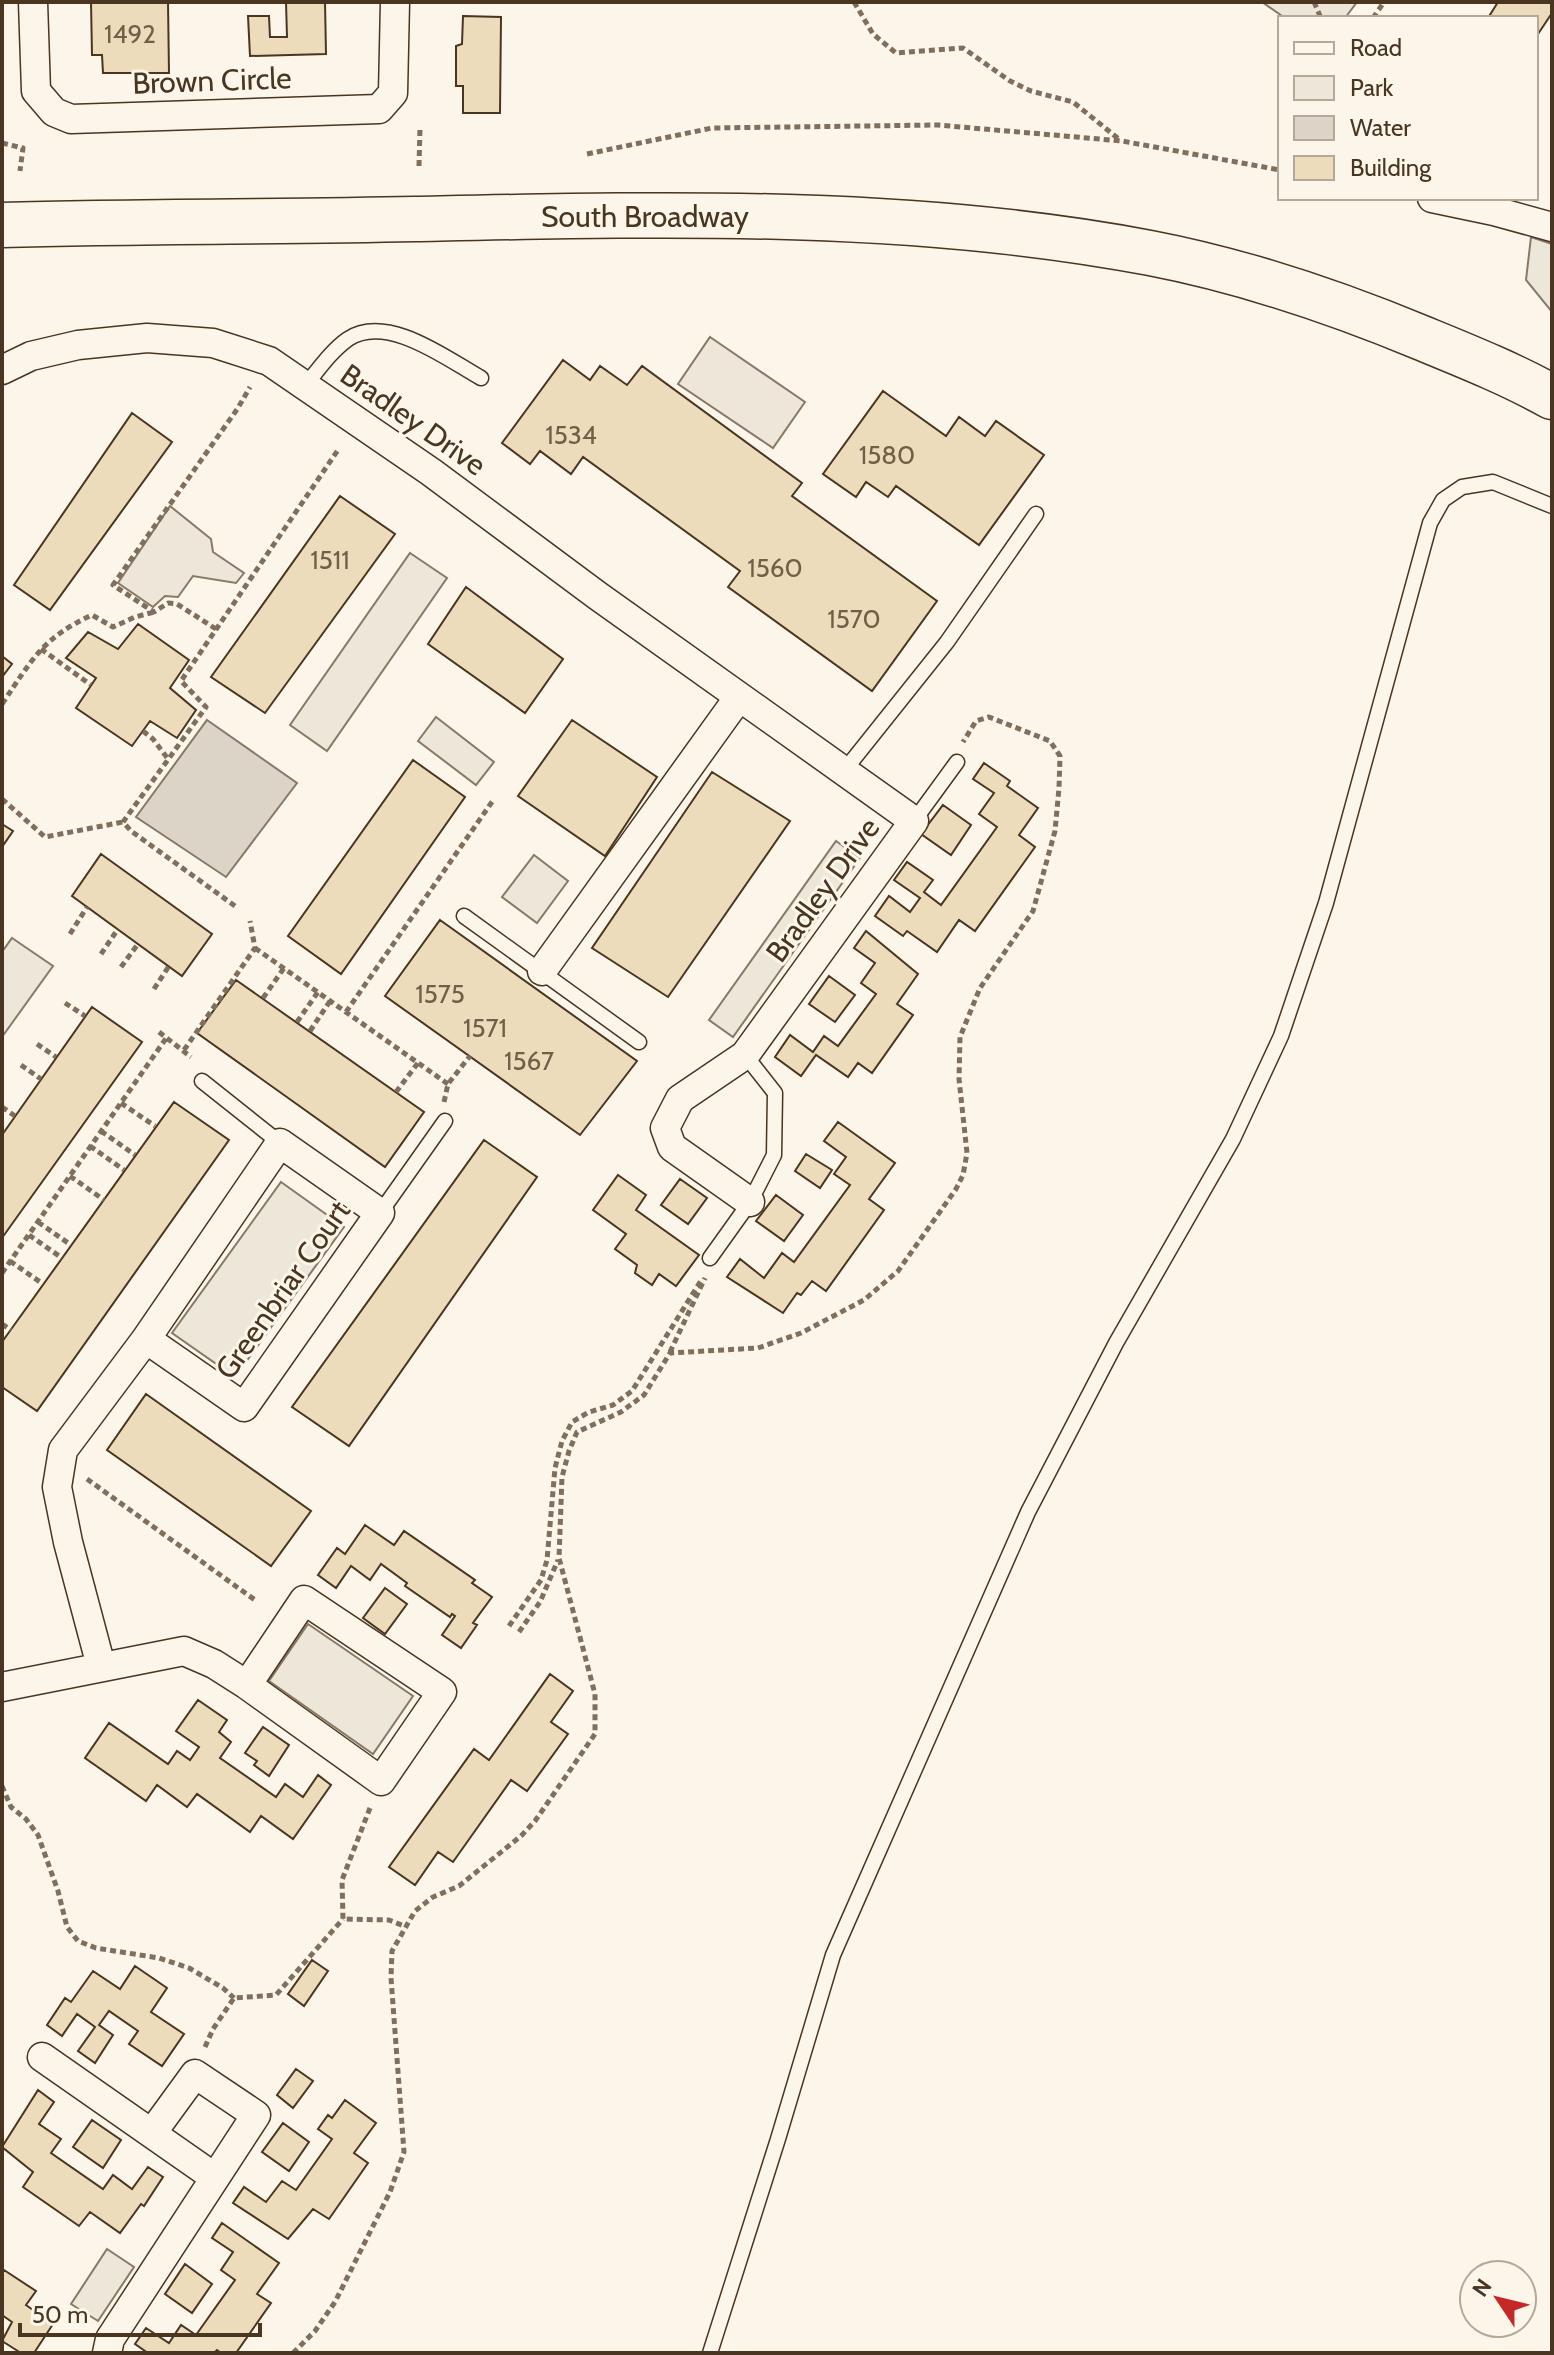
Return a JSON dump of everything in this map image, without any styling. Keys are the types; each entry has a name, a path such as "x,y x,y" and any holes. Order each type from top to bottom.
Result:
{"highway":[{"name":"South Broadway","path":"2,225 645,214 942,225 1071,239 1241,274 1358,311 1462,354 1552,397"}],"street":[{"name":"Brown Circle","path":"33,2 36,91 54,112 71,119 379,109 393,93 395,2"},
{"path":"1442,200 1552,227"},
{"name":"Bradley Drive","path":"2,370 31,356 78,345 147,338 213,343 269,361 431,472 914,821 745,1055 680,1099 665,1128 672,1147 750,1202"},
{"path":"542,971 739,697"},
{"path":"101,1666 68,1542 57,1487 63,1450 146,1339 280,1143"},
{"name":"Greenbriar Court","path":"146,1339 244,1407 380,1213 280,1143"},
{"path":"2,1687 184,1651 214,1664 247,1685 381,1781 442,1692 304,1600 247,1685"},
{"path":"42,2057 214,2177"},
{"path":"107,2353 110,2339 256,2115 195,2074 152,2133"}],"lane":[{"path":"305,386 348,339 364,332 386,332 414,340 481,378"},
{"path":"710,2353 833,1955 1028,1512 1116,1343 1233,1139 1281,1036 1330,889 1430,523 1443,500 1462,487 1477,484 1493,482 1552,506"},
{"path":"844,771 947,642 1036,514"},
{"path":"914,821 957,762"},
{"path":"464,916 639,1042"},
{"path":"710,1258 750,1202 774,1155 775,1093 745,1055"},
{"path":"202,1081 280,1143"},
{"path":"380,1213 445,1121"}],"path":[{"path":"854,2 873,34 896,53 963,48 1010,81 1031,91 1073,102 1122,141"},
{"path":"587,154 712,128 938,125 1122,141 1278,170"},
{"path":"419,166 420,128"},
{"path":"2,143 23,148 20,171"},
{"path":"154,612 113,585 250,387"},
{"path":"2,799 45,837 123,822 206,707 181,681 338,450"},
{"path":"2,704 41,649 68,626 92,615 113,627 154,612 168,603 177,604 216,629"},
{"path":"41,649 91,685"},
{"path":"670,1353 758,1348 801,1333 864,1300 898,1271 959,1182 967,1153 959,1079 960,1037 980,988 1033,911 1055,831 1060,756 1050,741 989,717 976,721 964,738 957,762"},
{"path":"143,731 168,759"},
{"path":"346,1012 494,799"},
{"path":"123,822 235,906"},
{"path":"70,934 87,907"},
{"path":"250,921 255,948 448,1084"},
{"path":"101,954 118,929"},
{"path":"121,967 138,944"},
{"path":"184,1050 255,948"},
{"path":"154,989 169,966"},
{"path":"263,998 284,968"},
{"path":"297,1022 318,992"},
{"path":"310,1031 330,1001"},
{"path":"65,1003 85,1016"},
{"path":"159,1032 191,1057"},
{"path":"2,1273 167,1037"},
{"path":"37,1044 56,1057"},
{"path":"443,1103 448,1084 470,1056"},
{"path":"396,1092 418,1063"},
{"path":"21,1065 41,1079"},
{"path":"121,1103 155,1126"},
{"path":"2,1107 15,1116"},
{"path":"101,1131 135,1155"},
{"path":"90,1146 124,1170"},
{"path":"70,1176 104,1200"},
{"path":"38,1222 71,1245"},
{"path":"29,1235 62,1258"},
{"path":"10,1261 43,1284"},
{"path":"293,2353 315,2331 335,2302 390,2192 404,2152 391,1978 392,1951 404,1926 415,1911 433,1897 459,1886 521,1836 535,1821 595,1734 595,1694 559,1558 562,1477 569,1451 577,1432 621,1412 644,1395 670,1353 707,1273 632,1391 613,1405 589,1412 572,1422 562,1441 555,1468 547,1560 541,1580 509,1626"},
{"path":"2,1324 11,1330"},
{"path":"77,1472 255,1600"},
{"path":"519,1632 540,1602 559,1558"},
{"path":"2,1786 11,1807 26,1819 38,1835 61,1899 67,1927 78,1941 96,1948 159,1958 189,1968 234,1998 276,1995 343,1919 342,1880 381,1781"},
{"path":"343,1919 389,1920 404,1926"},
{"path":"195,2074 213,2029 234,1998"}],"green space":[{"path":"1262,2 1357,2 1346,16 1282,16"},
{"path":"710,337 805,402 773,448 678,384"},
{"path":"170,506 211,539 213,552 244,573 236,583 193,576 178,597 165,596 153,607 118,583"}],"shaded area":[{"path":"1531,237 1552,244 1552,312 1526,280"},
{"path":"410,553 447,578 327,751 290,725"},
{"path":"436,717 494,762 476,785 418,741"},
{"path":"836,841 860,858 733,1037 709,1020"},
{"path":"534,855 568,881 537,923 502,897"},
{"path":"12,938 53,966 2,1037 2,952"},
{"path":"281,1182 344,1227 235,1377 172,1333"},
{"path":"308,1624 413,1696 373,1754 269,1681"},
{"path":"107,2249 134,2267 98,2321 71,2304"}],"water":[{"path":"207,720 297,783 226,877 136,817"}],"building":[{"path":"91,2 168,2 169,73 103,73 102,55 92,55"},
{"path":"286,2 325,2 326,54 250,56 248,16 269,16 270,37 287,37"},
{"path":"1498,2 1552,2 1552,13 1538,34 1538,16 1489,16"},
{"path":"463,16 501,17 500,113 463,113 463,86 456,86 456,46 462,44"},
{"path":"563,360 590,380 600,366 627,385 642,366 802,483 792,496 937,601 872,691 728,587 740,571 583,457 571,474 540,451 530,464 502,443"},
{"path":"883,391 946,436 959,417 985,436 996,421 1044,455 979,545 896,486 888,497 866,482 856,497 823,474"},
{"path":"132,413 172,442 50,610 14,585"},
{"path":"340,496 395,534 265,713 211,677"},
{"path":"466,587 563,659 525,713 428,644"},
{"path":"138,624 189,660 170,688 196,710 177,738 150,721 132,746 76,708 96,678 66,658 88,632 118,649"},
{"path":"2,656 12,664 2,677"},
{"path":"572,720 657,777 605,856 518,796"},
{"path":"413,760 465,797 341,974 288,936"},
{"path":"984,763 1010,781 1007,786 1038,808 1019,835 1035,847 975,931 959,920 937,952 907,931 903,936 875,916 889,896 910,912 920,898 894,880 907,862 933,880 924,892 941,905 997,827 979,814 994,793 973,779"},
{"path":"712,772 790,821 668,997 592,948"},
{"path":"943,805 971,825 951,855 921,834"},
{"path":"2,824 13,831 2,847"},
{"path":"101,854 212,934 182,976 72,896"},
{"path":"440,920 637,1061 580,1135 385,996"},
{"path":"866,931 918,974 897,1004 913,1015 872,1073 858,1063 848,1077 816,1055 801,1076 775,1057 790,1035 813,1052 824,1036 838,1046 876,994 861,983 875,963 854,948"},
{"path":"829,976 855,995 835,1022 809,1004"},
{"path":"236,980 424,1112 385,1167 197,1033"},
{"path":"92,1007 142,1042 2,1238 2,1135"},
{"path":"174,1102 229,1140 37,1411 2,1387 2,1342"},
{"path":"838,1122 895,1163 869,1199 884,1210 826,1291 812,1281 801,1295 797,1293 783,1313 727,1277 740,1259 764,1278 782,1253 794,1262 850,1185 834,1174 846,1157 824,1141"},
{"path":"484,1140 537,1177 349,1446 292,1407"},
{"path":"806,1154 832,1170 820,1188 795,1171"},
{"path":"618,1175 646,1195 636,1210 699,1255 676,1286 659,1274 652,1285 635,1273 637,1265 615,1249 626,1234 593,1210"},
{"path":"680,1179 707,1198 688,1224 661,1205"},
{"path":"776,1195 803,1215 784,1241 756,1221"},
{"path":"146,1394 311,1511 271,1566 107,1450"},
{"path":"365,1525 394,1545 404,1531 475,1580 472,1583 492,1597 473,1623 477,1625 461,1648 442,1635 455,1616 452,1614 450,1617 405,1586 407,1583 381,1564 370,1580 351,1566 336,1588 318,1575 337,1548 345,1554"},
{"path":"385,1588 407,1604 385,1634 363,1618"},
{"path":"550,1674 573,1691 551,1722 568,1734 527,1791 511,1780 453,1862 438,1852 415,1885 389,1867 474,1749 489,1760"},
{"path":"198,1700 227,1720 219,1732 231,1742 220,1758 276,1797 285,1784 303,1797 318,1775 331,1785 293,1839 261,1816 250,1832 197,1794 187,1807 157,1785 146,1801 85,1758 109,1723 168,1764 177,1751 190,1760 199,1747 176,1731"},
{"path":"263,1727 289,1745 269,1776 254,1765 257,1761 245,1753"},
{"path":"312,1960 328,1971 304,2006 288,1994"},
{"path":"135,1966 167,1988 151,2012 184,2034 162,2066 129,2044 138,2031 109,2011 99,2025 113,2035 95,2063 78,2051 95,2027 77,2014 62,2036 47,2025 65,1998 71,2002 93,1971 120,1989"},
{"path":"296,2069 313,2081 293,2108 277,2095"},
{"path":"38,2090 54,2102 39,2124 61,2139 51,2153 103,2189 113,2175 132,2189 148,2167 163,2177 144,2206 141,2204 120,2233 90,2212 79,2226 23,2187 33,2172 2,2147"},
{"path":"345,2100 376,2123 354,2153 368,2163 329,2219 313,2209 288,2239 233,2203 244,2187 266,2202 282,2181 296,2190 332,2139 318,2129 328,2115 332,2118"},
{"path":"92,2120 121,2140 103,2168 73,2147"},
{"path":"283,2123 309,2142 289,2171 262,2152"},
{"path":"222,2223 279,2263 257,2294 271,2303 236,2353 217,2350 214,2353 148,2353 135,2344 146,2328 169,2343 181,2325 196,2335 235,2280 221,2270 233,2252 212,2238"},
{"path":"185,2264 212,2284 192,2313 165,2294"},
{"path":"4,2270 36,2291 26,2305 53,2324 34,2353 21,2353 2,2341 12,2322 2,2315"}]}
